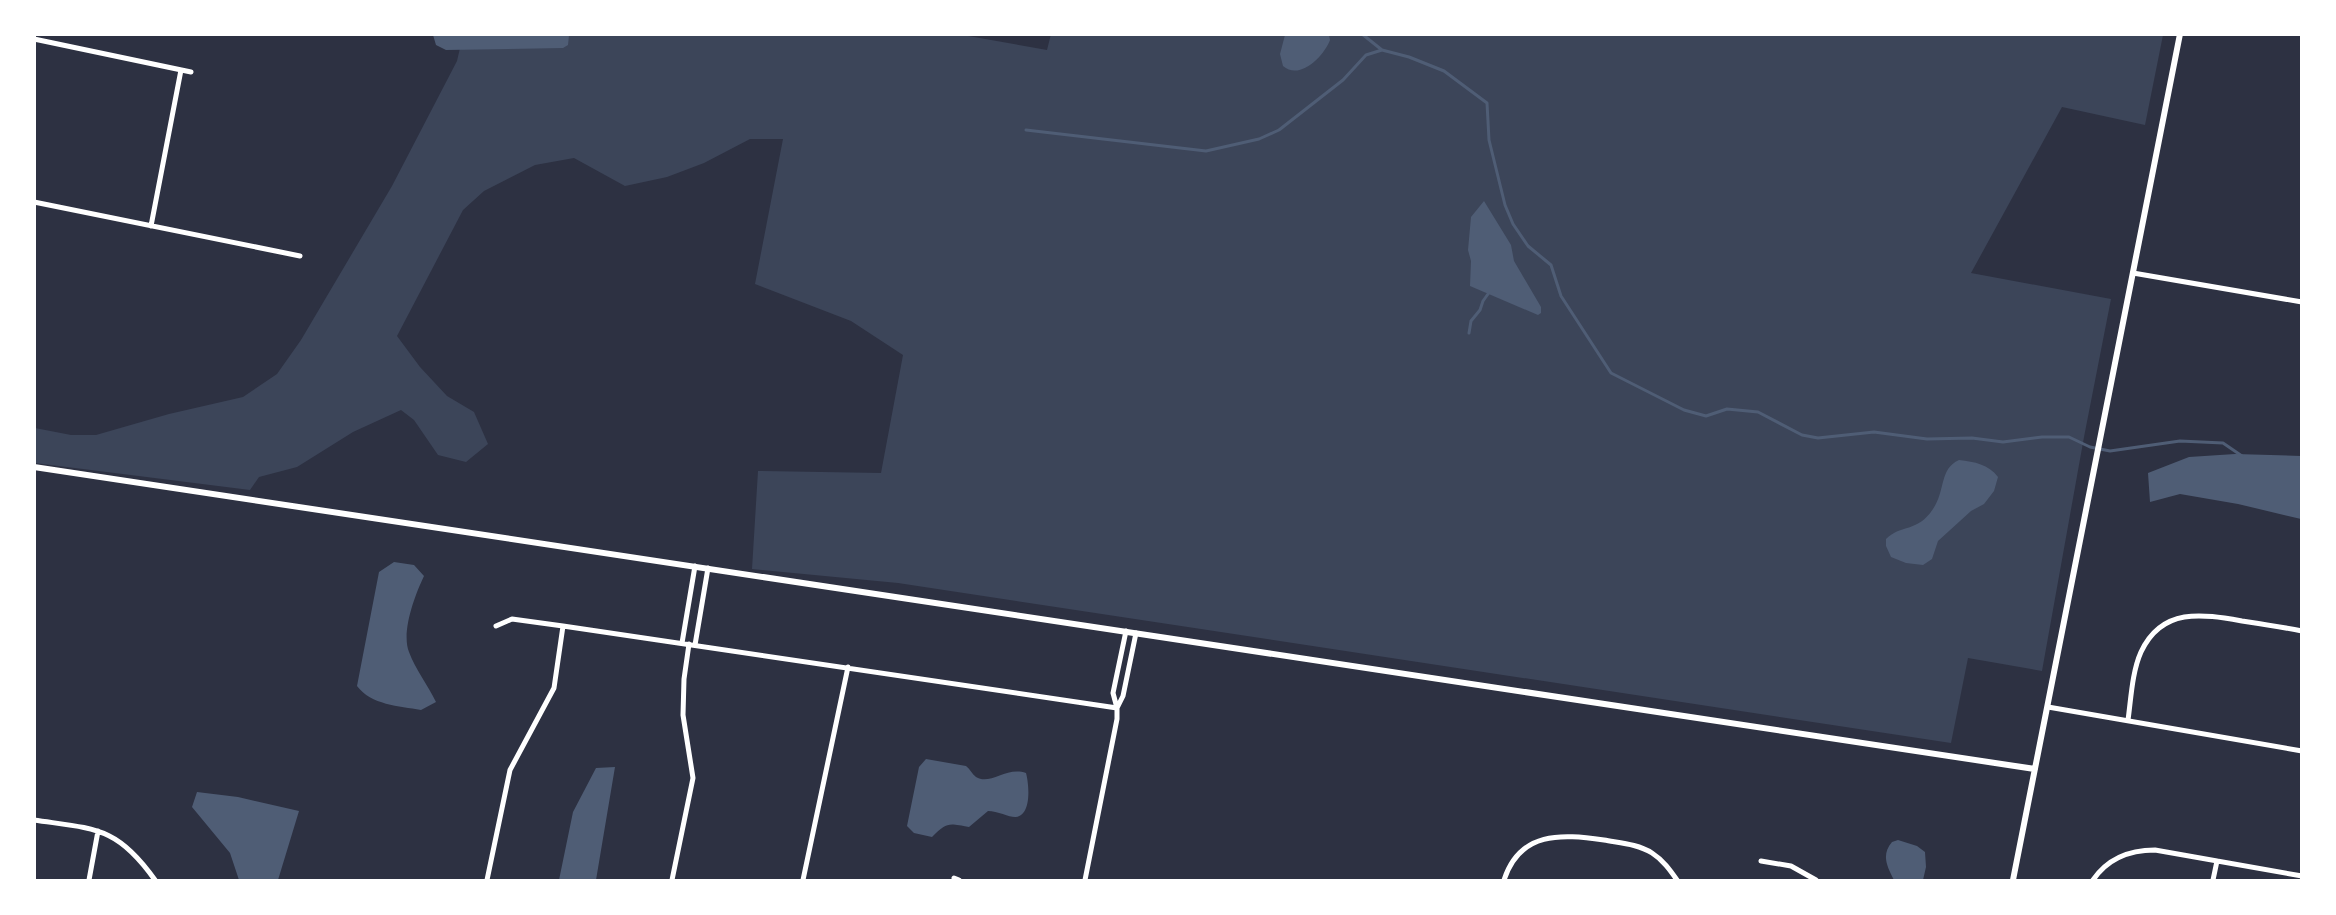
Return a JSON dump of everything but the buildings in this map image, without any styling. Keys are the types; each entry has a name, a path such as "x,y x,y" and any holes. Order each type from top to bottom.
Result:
{"street":[{"path":"2013,880 2180,34"},
{"path":"34,39 191,72"},
{"path":"151,226 181,70"},
{"path":"34,202 300,256"},
{"path":"2133,273 2301,302"},
{"path":"34,466 2036,769"},
{"path":"672,880 693,778 683,715 684,679 695,566"},
{"path":"689,644 708,568"},
{"path":"2128,720 2140,655 2151,636 2164,625 2189,615 2206,614 2301,631"},
{"path":"496,626 512,619 1117,708"},
{"path":"487,880 510,770 554,688 563,626"},
{"path":"1085,880 1117,719 1113,693 1125,631"},
{"path":"1117,708 1123,696 1136,633"},
{"path":"803,880 848,667"},
{"path":"2048,707 2301,751"},
{"path":"34,820 98,831 122,842 135,854 154,880"},
{"path":"89,880 98,831"},
{"path":"1504,880 1516,859 1532,844 1555,836 1574,836 1641,848 1664,863 1677,880"},
{"path":"2093,880 2111,861 2136,851 2155,850 2301,876"},
{"path":"1761,861 1791,866 1816,880"},
{"path":"2213,880 2217,861"}],"shaded area":[{"path":"569,34 568,45 563,48 446,50 436,45 433,35"},
{"path":"957,34 1047,50 1051,34 2163,35 2145,125 2062,107 1971,273 2111,299 2042,671 1968,658 1951,743 898,583 752,569 758,471 881,473 903,355 851,321 755,284 783,139 750,139 704,163 667,177 625,186 574,158 535,165 484,191 463,210 397,336 420,367 447,396 474,412 488,444 466,462 438,455 414,420 401,410 353,432 297,467 259,477 250,490 35,463 35,428 71,435 96,435 169,414 243,397 277,374 301,340 392,186 457,61 463,35"},
{"path":"1285,35 1329,35 1330,40 1323,53 1311,65 1297,71 1283,66 1280,54"},
{"path":"1484,201 1511,245 1514,261 1541,307 1541,313 1538,315 1470,286 1471,261 1468,250 1471,217"},
{"path":"2235,454 2301,456 2301,519 2238,504 2180,494 2150,502 2148,473 2189,457"},
{"path":"1959,460 1981,464 1990,469 1998,477 1994,491 1984,504 1971,511 1938,541 1932,559 1923,565 1906,563 1891,557 1886,546 1886,539 1897,531 1915,525 1927,517 1940,495 1945,474"},
{"path":"394,562 414,565 424,576 413,603 407,634 409,652 436,702 421,710 378,701 357,686 379,572"},
{"path":"926,759 966,766 981,779 1012,772 1026,773 1028,798 1025,811 1014,817 988,811 969,827 948,825 932,837 914,833 907,826 919,767"},
{"path":"615,767 596,880 559,880 573,812 596,768"},
{"path":"197,792 238,797 299,811 278,880 239,880 230,853 192,807"},
{"path":"1898,840 1917,846 1925,852 1926,867 1923,880 1894,880 1887,865 1886,856 1892,842"}],"waterway":[{"path":"1362,34 1382,50"},
{"path":"1026,130 1206,151 1259,139 1279,130 1343,80 1366,55 1382,50 1409,57 1444,71 1487,103 1489,140 1505,205 1513,224 1528,246 1551,265 1561,296 1611,373 1684,410 1706,416 1727,409 1758,412 1802,435 1818,438 1874,432 1927,439 1972,438 2003,442 2042,437 2069,437 2090,447 2110,451 2180,441 2223,443 2242,456"},
{"path":"1469,333 1471,321 1488,294"}]}
